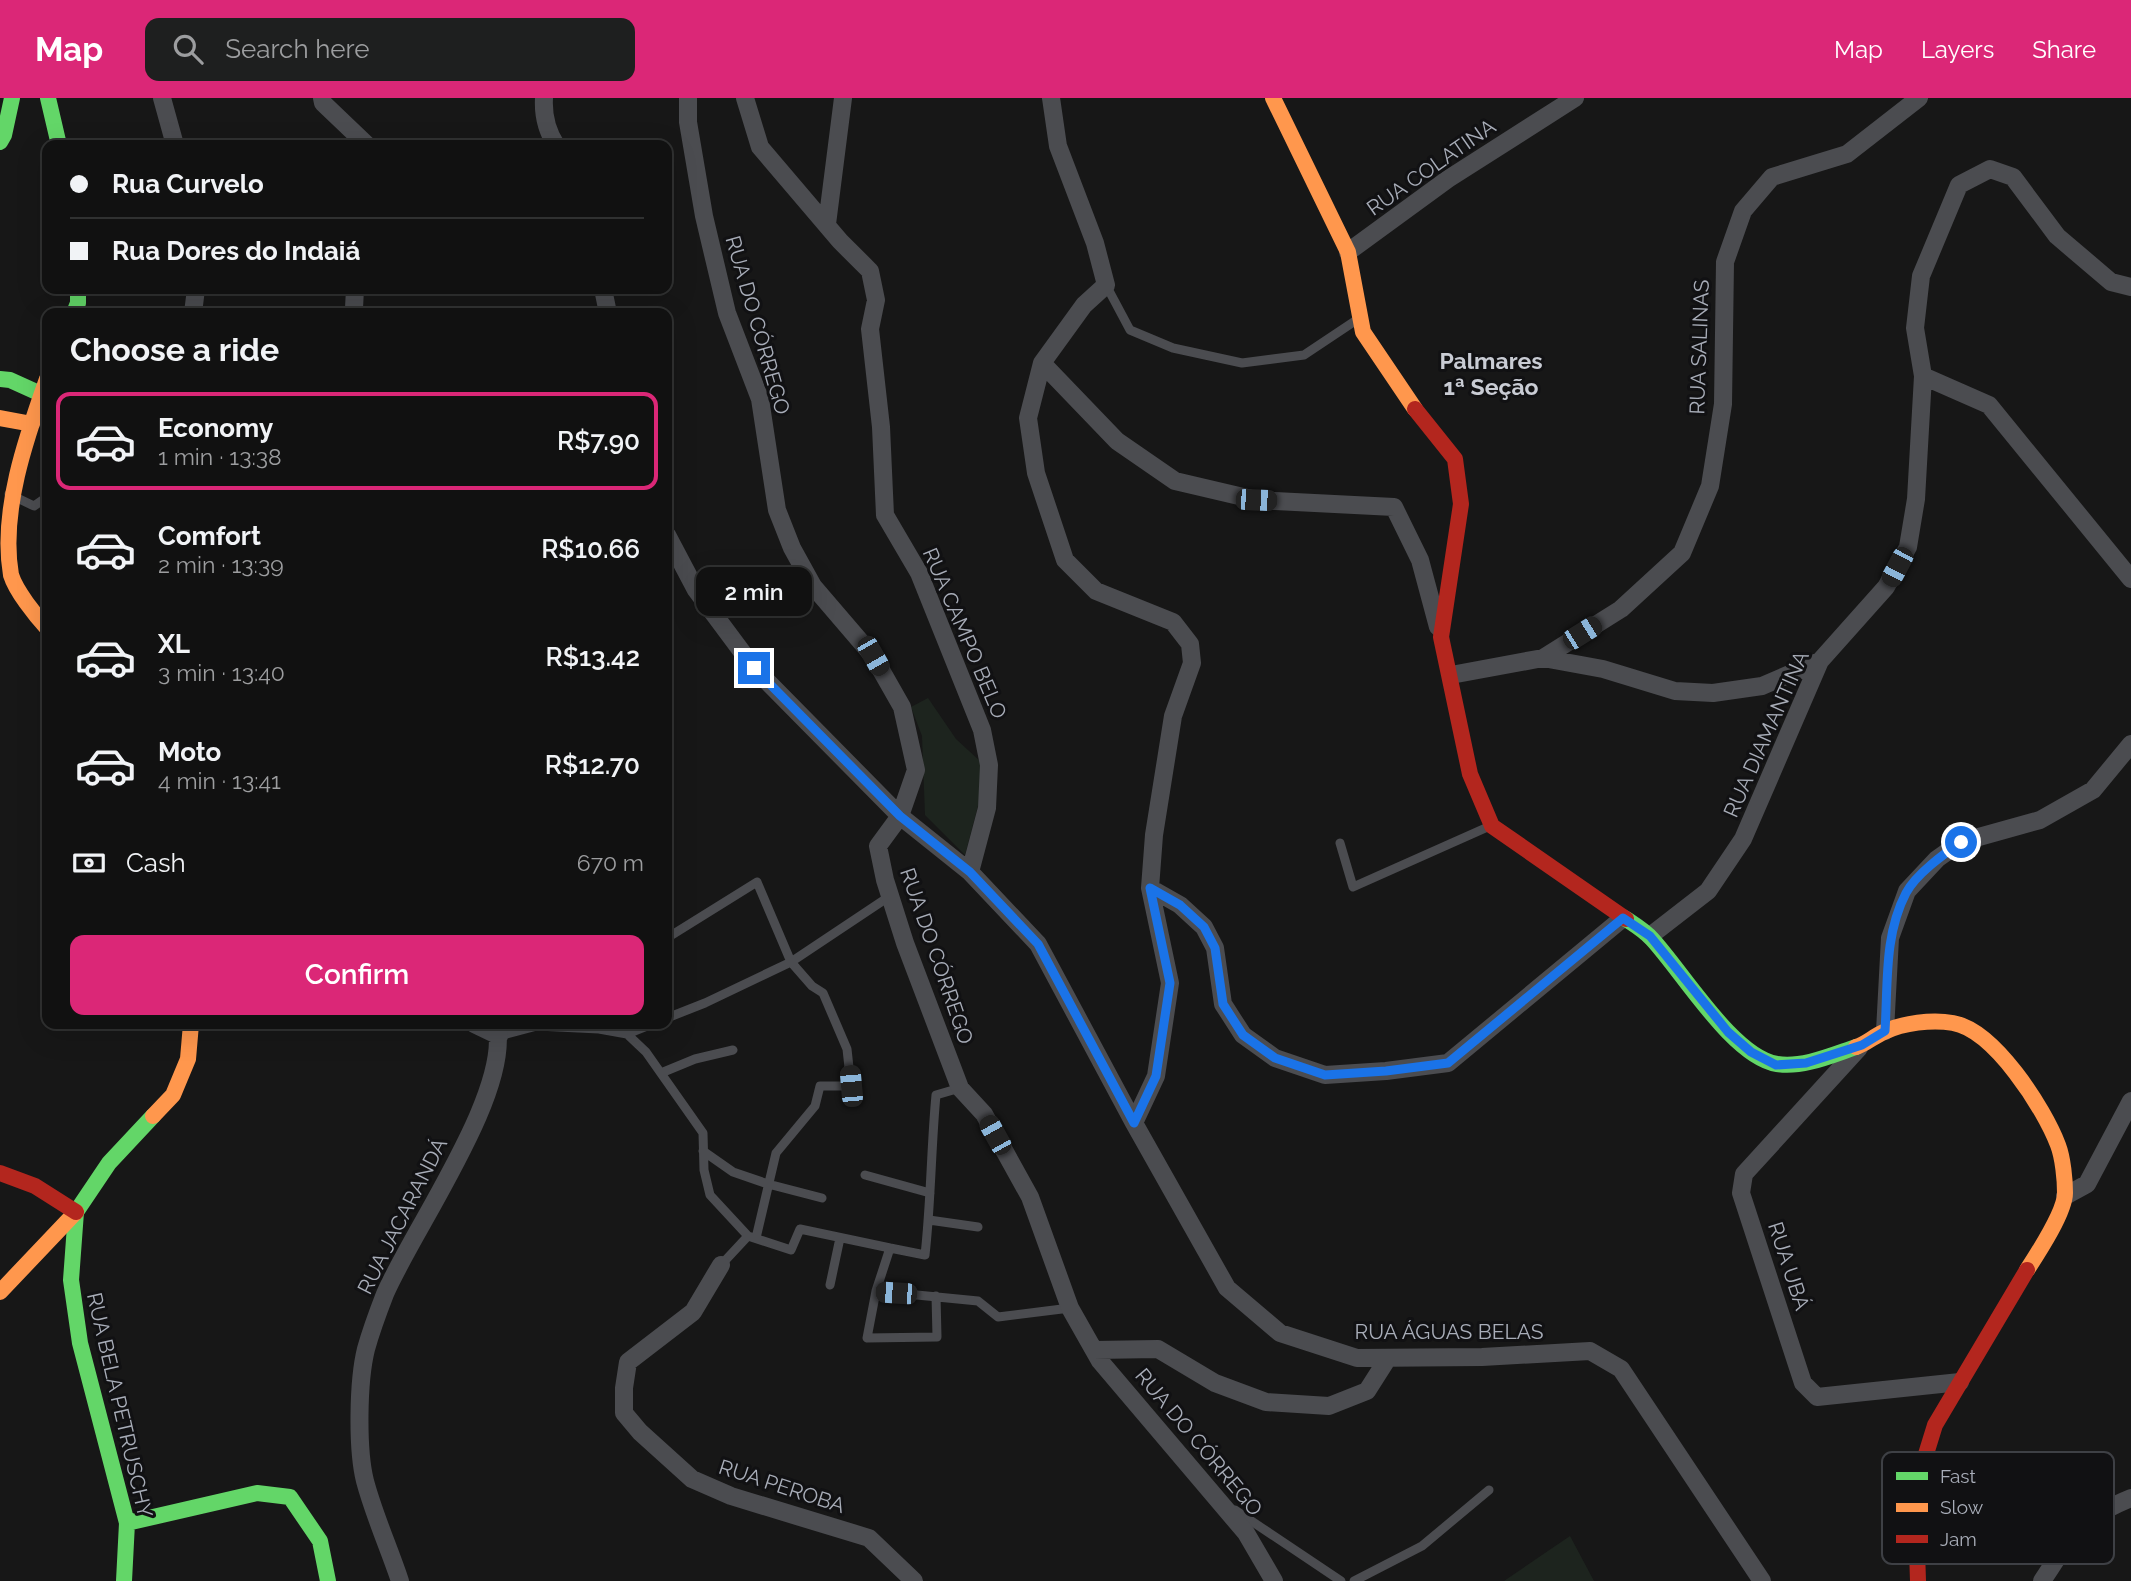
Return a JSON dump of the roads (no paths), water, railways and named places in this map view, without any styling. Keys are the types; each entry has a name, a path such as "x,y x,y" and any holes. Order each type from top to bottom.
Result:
{"street":[{"path":"0,142 12,98"},
{"path":"162,98 174,140"},
{"path":"322,98 323,103 360,140"},
{"path":"544,98 545,120 554,140"},
{"name":"RUA DO CÓRREGO","path":"688,98 688,122 704,216 727,313 761,399 777,510 792,548 813,586 873,656 902,707 916,770 900,816 878,846 884,880 905,943 960,1088 984,1114 1030,1197 1070,1308 1100,1361 1246,1533 1274,1581"},
{"path":"745,98 761,147 827,224"},
{"path":"827,224 843,98"},
{"path":"1051,98 1058,146 1094,243 1106,285 1084,305 1042,363 1028,418 1036,473 1065,560 1096,591 1173,622 1190,644 1192,663 1173,716 1154,835 1150,888 1170,983 1156,1076 1134,1123"},
{"path":"1272,98 1348,252 1363,332 1421,416 1455,459 1461,504 1441,637"},
{"name":"RUA COLATINA","path":"1348,252 1448,179 1575,98"},
{"name":"RUA SALINAS","path":"1451,675 1543,658 1621,609 1682,553 1710,486 1723,404 1725,262 1743,211 1772,177 1847,154 1919,98"},
{"path":"47,99 58,140"},
{"name":"RUA DIAMANTINA","path":"1650,936 1708,891 1743,839 1821,661 1886,587 1908,547 1916,499 1923,376 1915,328 1922,276 1959,185 1990,169 2013,177 2057,236 2111,282 2131,287"},
{"name":"RUA CAMPO BELO","path":"827,224 839,241 870,271 876,300 870,329 881,427 885,515 919,573 982,730 989,765 987,808 970,872"},
{"path":"1042,363 1117,441 1175,481 1256,500 1394,508 1420,560 1451,675 1470,774 1492,826 1650,936 1728,1032 1751,1052 1776,1065 1806,1063 1862,1045 1885,1031 1930,1021 1955,1023 1982,1036 2006,1060 2035,1103 2059,1147 2066,1196 2049,1234 1935,1425 1927,1452"},
{"path":"1923,376 1989,405 2131,579"},
{"path":"0,379 42,386"},
{"path":"42,392 7,493 2,522 2,541 11,576 42,624"},
{"path":"0,418 32,424"},
{"name":"RUA ÁGUAS BELAS","path":"672,544 696,590 754,668 900,816 970,872 1038,944 1227,1288 1280,1333 1357,1358 1482,1357 1590,1351 1621,1369 1762,1581"},
{"path":"1543,658 1603,669 1675,691 1713,692 1762,686 1821,661"},
{"path":"1885,1031 1890,938 1907,891 1937,859 1961,842 2040,820 2093,790 2131,744"},
{"path":"1150,888 1180,905 1204,927 1215,948 1223,1004 1243,1035 1275,1058 1325,1075 1448,1063 1623,918"},
{"name":"RUA BELA PETRUSCHY","path":"124,1581 127,1523 80,1343 71,1280 76,1212 109,1163 173,1095 188,1059 191,1029"},
{"name":"RUA JACARANDÁ","path":"400,1581 365,1479 359,1414 366,1351 386,1293 481,1109 497,1062 498,1030"},
{"name":"RUA UBÁ","path":"1862,1045 1744,1174 1741,1193 1803,1383 1817,1397 1959,1382"},
{"path":"2066,1196 2087,1184 2131,1101"},
{"path":"0,1173 35,1186 76,1212 0,1292"},
{"name":"RUA PEROBA","path":"721,1265 693,1312 628,1362 624,1413 639,1432 692,1479 731,1496 869,1538 914,1581"},
{"path":"1094,1350 1158,1349 1215,1383 1266,1402 1329,1406 1367,1391 1388,1358"},
{"path":"127,1523 257,1493 290,1497 320,1541 328,1581"},
{"path":"2114,1506 2131,1497"},
{"path":"2042,1581 2053,1564"}],"lane":[{"path":"1106,285 1129,330 1173,348 1242,363 1304,355 1360,317"},
{"path":"7,493 34,506 42,500"},
{"path":"1340,843 1353,887 1492,826"},
{"path":"672,936 757,882 791,962 812,986 823,993 847,1049 851,1086 820,1086 815,1106 776,1153 752,1237 721,1265"},
{"path":"672,1016 791,962 890,896"},
{"path":"609,1029 627,1034 646,1052 703,1133 704,1170 709,1195 752,1237 791,1250 800,1229 925,1255 936,1095 960,1088"},
{"path":"627,1034 640,1029"},
{"path":"661,1073 695,1059 733,1050"},
{"path":"703,1151 733,1172 822,1198"},
{"path":"865,1175 930,1193"},
{"path":"929,1220 978,1227"},
{"path":"831,1285 840,1238"},
{"path":"890,1248 876,1291 867,1338 937,1337 936,1296"},
{"path":"876,1291 978,1301 998,1317 1070,1308"},
{"path":"1354,1581 1422,1546 1489,1490"},
{"path":"1216,1498 1341,1581"}],"district":[{"name":"Palmares 1ª Seção","path":"1491,373"}]}
